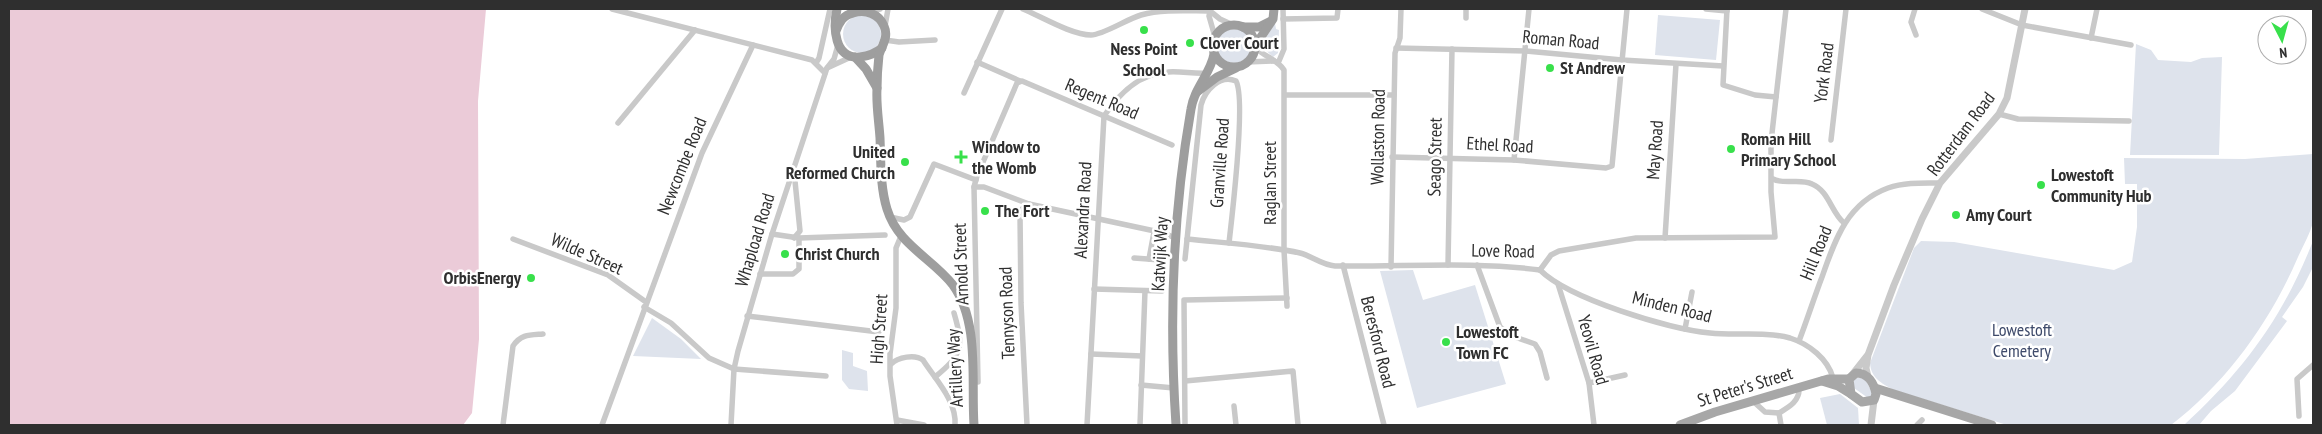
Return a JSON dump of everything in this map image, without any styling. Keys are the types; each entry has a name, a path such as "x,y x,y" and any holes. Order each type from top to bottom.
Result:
{"highway":[{"path":"837,9 836,31 838,43 846,54 853,57 866,69 877,88"},
{"path":"1197,92 1217,77 1245,64 1252,56 1255,46 1273,19 1274,9"},
{"path":"836,31 843,18 855,10 869,12 880,19 885,27 884,44 870,55 853,57"},
{"path":"1245,64 1235,67 1226,66 1219,61 1214,54 1213,45 1215,37 1221,30 1237,26 1258,27 1273,19"},
{"path":"1237,26 1251,35 1255,46"},
{"name":"Artillery Way","path":"884,44 877,88 882,184 890,218 901,236 948,279 965,307 970,329 974,425"},
{"name":"Katwijk Way","path":"1176,424 1173,329 1177,239 1188,124 1191,106 1211,67 1214,54"}],"main road":[{"path":"1898,397 1862,402 1851,394 1850,377 1860,373 1868,377 1875,388 1898,397 1992,425"},
{"name":"St Peter's Street","path":"1680,425 1715,412 1821,381 1850,377"},
{"name":"St Peter's Street","path":"1821,381 1838,386 1851,394"},
{"path":"1874,400 1875,388"}],"street":[{"path":"612,9 812,60 826,70 853,57"},
{"path":"816,63 819,58 830,9"},
{"path":"869,12 880,9"},
{"path":"885,27 888,9"},
{"path":"964,93 1002,9"},
{"path":"1023,9 1090,35 1105,32 1121,22 1168,11 1210,11 1220,20 1237,26"},
{"name":"Raglan Street","path":"1283,9 1284,49 1278,61 1284,70 1285,95 1284,250 1287,306"},
{"path":"1283,19 1337,18 1338,9"},
{"name":"Wollaston Road","path":"1391,267 1392,157 1396,48 1400,38 1402,9"},
{"path":"1466,9 1466,18"},
{"path":"1514,160 1529,9"},
{"path":"1622,60 1627,9"},
{"path":"1706,9 1727,10 1722,82 1725,86 1776,97"},
{"path":"1786,9 1771,142 1771,175 1773,179 1812,184 1826,195 1838,218 1844,223"},
{"name":"York Road","path":"1831,140 1846,9"},
{"path":"1915,9 1911,22 1916,34"},
{"path":"1982,9 2022,25 2131,45"},
{"name":"Rotterdam Road","path":"1868,377 1866,368 1868,355 1902,265 1940,183 1999,114 2009,90 2026,9"},
{"path":"2091,38 2097,9"},
{"path":"1210,11 1209,16 1215,37"},
{"path":"618,123 695,30"},
{"path":"884,44 935,40"},
{"name":"Whapload Road","path":"731,425 734,370 747,316 826,70 837,54 838,43"},
{"name":"Newcombe Road","path":"602,425 702,153 753,45"},
{"path":"1255,46 1264,56 1278,61"},
{"name":"Roman Road","path":"1396,48 1526,51 1622,60 1723,66"},
{"name":"Seago Street","path":"1448,265 1452,49"},
{"name":"Ethel Road","path":"1392,157 1514,160 1606,168 1613,163 1622,60"},
{"path":"1245,64 1278,61"},
{"name":"Regent Road","path":"977,62 1018,82 1172,145"},
{"name":"May Road","path":"1665,238 1676,64"},
{"path":"1104,116 1123,91 1152,75 1167,72 1207,72"},
{"name":"Granville Road","path":"1186,239 1202,101 1208,90 1220,82 1231,79 1238,84 1237,158 1229,244"},
{"name":"Arnold Street","path":"978,382 974,187 976,178 1018,82"},
{"path":"1285,95 1394,95"},
{"path":"1999,114 2018,119 2128,121"},
{"name":"Alexandra Road","path":"1087,425 1104,116"},
{"path":"890,218 904,220 910,217 934,164 976,178"},
{"path":"760,274 796,274 799,269 796,238 800,232 794,167"},
{"name":"Love Road","path":"1186,239 1284,250 1302,254 1328,264 1391,267 1476,265 1511,266 1540,270 1551,256 1559,251 1620,239 1775,237 1771,192 1773,179"},
{"name":"Hill Road","path":"1799,342 1837,235 1844,223 1861,204 1887,189 1904,184 1940,183"},
{"path":"974,187 984,187 1029,204 1161,232 1177,239"},
{"name":"Tennyson Road","path":"1028,425 1020,214 1022,209 1029,204"},
{"path":"1149,259 1154,232"},
{"path":"772,234 796,238 885,235"},
{"name":"High Street","path":"897,422 890,376 890,354 896,308 896,248 901,236"},
{"name":"Wilde Street","path":"513,239 608,275 671,323 709,358 734,370"},
{"path":"1185,260 1186,239"},
{"path":"1134,258 1160,260"},
{"name":"Beresford Road","path":"1343,265 1384,425"},
{"path":"1476,265 1500,327 1512,336 1534,344 1540,352 1547,378"},
{"name":"Minden Road","path":"1540,270 1558,284 1607,306 1664,325 1710,333 1779,336 1799,342 1819,354 1827,364 1833,378"},
{"name":"Yeovil Road","path":"1558,284 1589,383 1594,425"},
{"path":"1094,289 1162,291"},
{"path":"1140,425 1145,291"},
{"path":"1685,329 1692,292"},
{"path":"1185,425 1184,302 1188,299 1287,298"},
{"path":"934,377 949,366 960,351 960,340 954,313"},
{"path":"747,316 879,332"},
{"path":"503,425 513,346 517,339 525,335 543,334"},
{"path":"1091,354 1142,356"},
{"name":"Rotterdam Road","path":"1850,377 1868,355"},
{"path":"891,364 896,360 917,356 923,360 953,409 956,425"},
{"path":"1821,381 1825,377 1827,364"},
{"path":"2299,416 2297,379 2313,365"},
{"path":"734,370 826,376"},
{"path":"979,371 988,370"},
{"path":"1184,381 1293,371 1298,425"},
{"path":"1589,383 1626,375"},
{"path":"1141,385 1174,388"},
{"path":"1754,402 1765,412 1779,413 1796,400 1800,394 1799,388"},
{"path":"1871,425 1874,400"},
{"path":"1862,402 1871,416"},
{"path":"1234,406 1236,425"},
{"path":"1779,413 1781,425"},
{"path":"1917,425 1922,420"},
{"path":"897,422 924,425"}],"green space":[{"path":"862,15 875,21 881,34 875,47 862,53 849,47 843,34 849,21"},
{"path":"1658,15 1720,20 1716,60 1655,55"},
{"path":"1275,23 1276,29 1279,30 1278,53 1273,57 1261,46"},
{"path":"1234,29 1246,34 1251,46 1246,58 1234,63 1222,58 1217,46 1222,34"},
{"path":"2136,44 2151,50 2158,60 2191,62 2202,58 2222,57 2219,155 2130,155"},
{"name":"Lowestoft Cemetery","path":"2313,154 2315,198 2313,222 2287,281 2274,305 2245,349 2211,390 2171,425 2007,425 1894,390 1881,382 1872,373 1870,363 1914,248 1921,241 1954,242 2114,270 2132,262 2137,227 2137,184 2125,184 2124,158 2245,159"},
{"path":"2313,241 2313,267 2303,287 2282,317 2287,321 2235,391 2211,411 2199,425 2184,425 2225,384 2260,341 2289,294"},
{"name":"Lowestoft Town FC","path":"1413,270 1423,300 1475,285 1506,384 1417,408 1380,271"},
{"path":"652,318 681,339 701,359 633,356"},
{"path":"842,350 853,353 853,366 867,371 868,391 849,389 842,380"},
{"path":"1864,376 1873,395 1868,398 1854,388 1854,379"},
{"path":"1840,394 1858,408 1859,425 1827,425 1820,398"}],"shaded area":[{"path":"9,9 486,9 478,101 479,339 472,413 463,425 9,425"}],"place":[{"name":"Ness Point School","path":"1144,30"},
{"name":"Clover Court","path":"1190,43"},
{"name":"St Andrew","path":"1550,68"},
{"name":"Roman Hill Primary School","path":"1731,149"},
{"name":"Window to the Womb","path":"961,157"},
{"name":"United Reformed Church","path":"905,162"},
{"name":"Lowestoft Community Hub","path":"2041,185"},
{"name":"The Fort","path":"985,211"},
{"name":"Amy Court","path":"1956,215"},
{"name":"Christ Church","path":"785,254"},
{"name":"OrbisEnergy","path":"531,278"},
{"name":"Lowestoft Town FC","path":"1446,342"}]}
